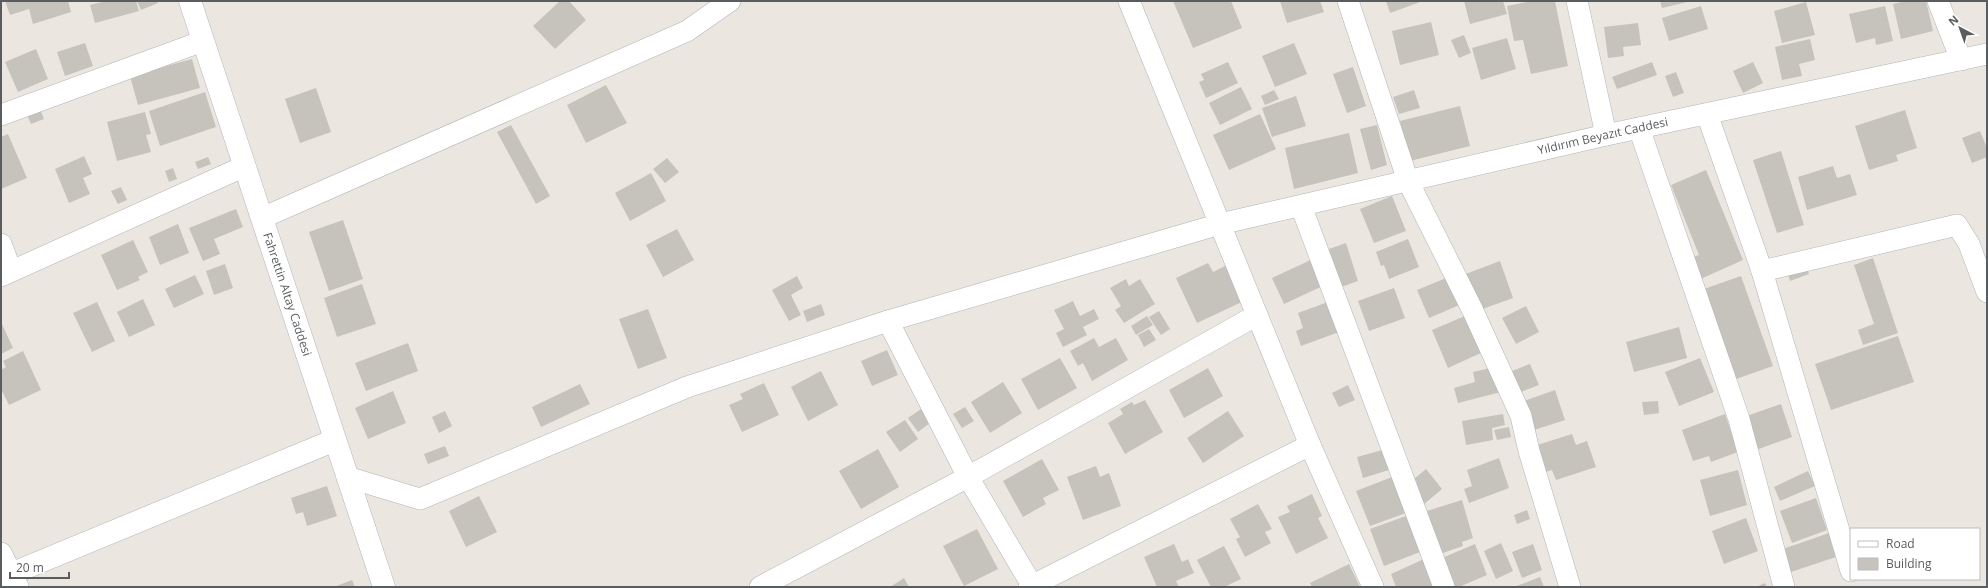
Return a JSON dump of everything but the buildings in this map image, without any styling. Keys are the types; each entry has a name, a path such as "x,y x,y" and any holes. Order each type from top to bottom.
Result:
{"street":[{"name":"Fahrettin Altay Caddesi","path":"190,1 384,587"},
{"path":"262,218 687,32 730,1"},
{"path":"1129,1 1310,446 1373,587"},
{"path":"1348,1 1408,181 1473,311 1521,416 1529,451 1570,587"},
{"path":"1577,1 1606,135"},
{"path":"1938,1 1961,60"},
{"path":"1,116 203,41"},
{"name":"Yıldırım Beyazıt Caddesi","path":"347,477 420,499 687,387 888,321 1220,224 1606,135 1987,54"},
{"path":"1707,114 1762,271 1850,568"},
{"path":"1639,128 1739,419 1784,587"},
{"path":"1,244 6,273 245,166"},
{"path":"1301,206 1444,587"},
{"path":"1762,271 1957,225 1969,244 1987,292"},
{"path":"760,587 968,477 1257,315"},
{"path":"888,321 968,477 1031,586 1310,446"},
{"path":"1,553 10,580 335,440"}]}
